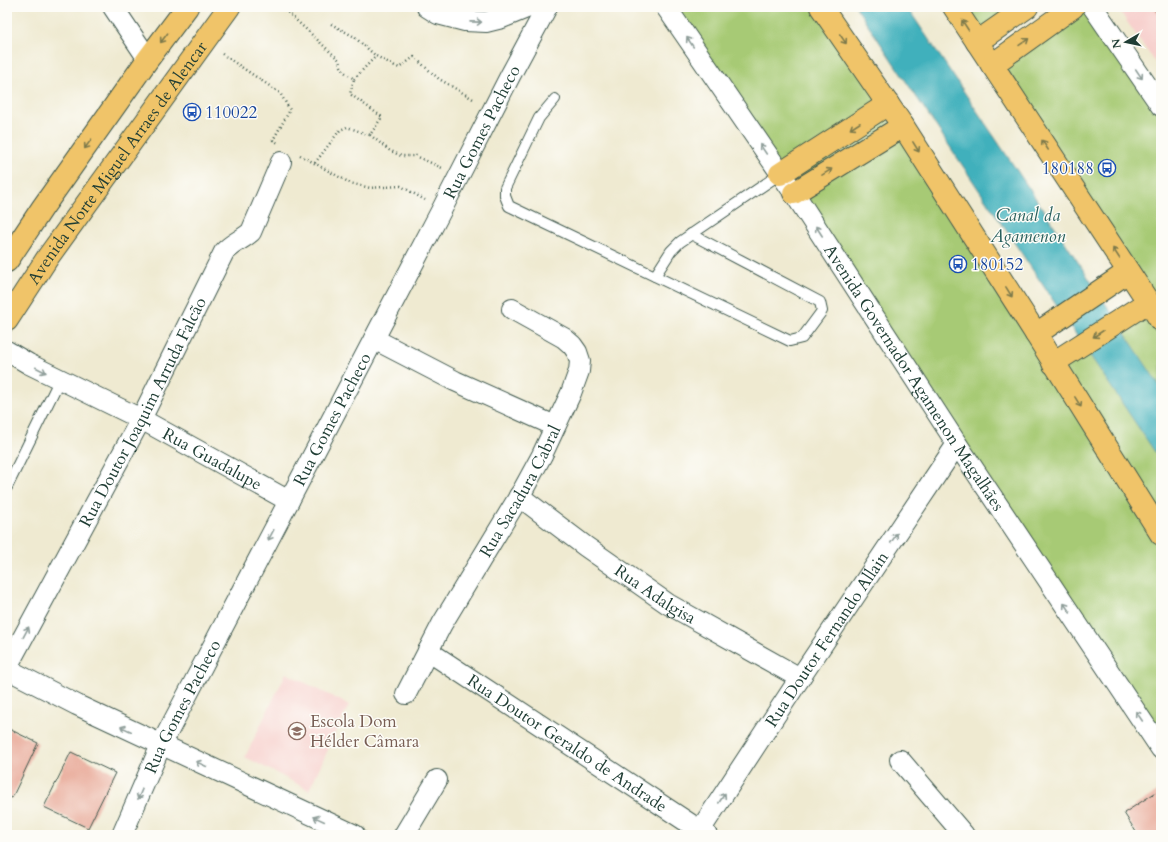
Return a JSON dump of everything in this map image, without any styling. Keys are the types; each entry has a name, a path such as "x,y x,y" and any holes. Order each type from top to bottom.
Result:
{"main road":[{"name":"Avenida Norte Miguel Arraes de Alencar","path":"10,252 187,7"},
{"name":"Avenida Norte Miguel Arraes de Alencar","path":"7,320 48,257 229,7"},
{"path":"821,7 1042,330 1161,534"},
{"path":"954,7 1128,272 1139,307 1161,321"},
{"path":"977,42 1027,7"},
{"path":"992,65 1073,7"},
{"path":"780,174 888,104"},
{"path":"794,193 903,126"},
{"path":"1042,330 1128,272"},
{"path":"1060,359 1139,307"}],"street":[{"path":"113,7 148,59"},
{"path":"427,7 438,14 465,21 486,22 502,18 529,7"},
{"name":"Rua Gomes Pacheco","path":"122,835 161,745 547,7"},
{"name":"Avenida Governador Agamenon Magalhães","path":"666,7 794,193 957,444 1161,749"},
{"path":"1093,7 1161,106"},
{"name":"Rua Doutor Joaquim Arruda Falcão","path":"7,668 141,419 224,252 229,246 246,237 251,232 286,156"},
{"name":"Rua Sacadura Cabral","path":"406,694 442,624 542,455 571,393 579,371 580,361 577,352 572,345 564,338 512,309"},
{"path":"374,339 455,381 555,426"},
{"name":"Rua Guadalupe","path":"7,351 29,364 141,419 289,501"},
{"name":"Rua Doutor Fernando Allain","path":"702,834 800,678 957,444"},
{"name":"Rua Adalgisa","path":"519,496 585,546 668,604 800,678"},
{"name":"Rua Doutor Geraldo de Andrade","path":"428,651 702,834"},
{"path":"7,668 77,705 354,835"},
{"path":"900,760 964,835"},
{"path":"404,835 437,780"}],"lane":[{"path":"555,99 539,118 505,188 505,196 509,206 790,341 802,338 822,311 820,302 691,234"},
{"path":"655,276 671,251 680,242 780,174"},
{"path":"7,487 60,379"}],"path":[{"path":"282,7 338,59 343,71 354,79"},
{"path":"331,24 353,36 376,56 399,68 414,57 439,79 493,110"},
{"path":"204,42 280,93 290,110 273,140 286,156 315,163 350,183 370,188 401,186 442,209"},
{"path":"370,135 382,117 350,94 354,79 376,56"},
{"path":"315,163 340,130 347,127 370,135 389,150 401,156 416,156 459,177"}],"shaded area":[{"path":"1117,7 1161,7 1161,71"},
{"name":"Escola Dom Hélder Câmara","path":"286,673 349,705 309,790 245,757"}],"green space":[{"path":"670,7 821,7 1053,363 1148,302 992,65 1073,7 1093,7 1161,106 1161,734"},
{"path":"954,7 1027,7 977,42"}],"water":[{"name":"Canal da Agamenon","path":"856,7 907,7 1055,227 1161,388 1161,461"}],"building":[{"path":"1153,7 1161,7 1161,19"},
{"path":"7,728 38,743 12,798 7,796"},
{"path":"71,752 115,773 88,828 44,807"},
{"path":"1161,789 1161,835 1138,835 1124,813"}],"place":[{"name":"110022","path":"192,112"},
{"name":"180188","path":"1107,168"},
{"name":"180152","path":"958,264"},
{"name":"Escola Dom Hélder Câmara","path":"297,731"}]}
